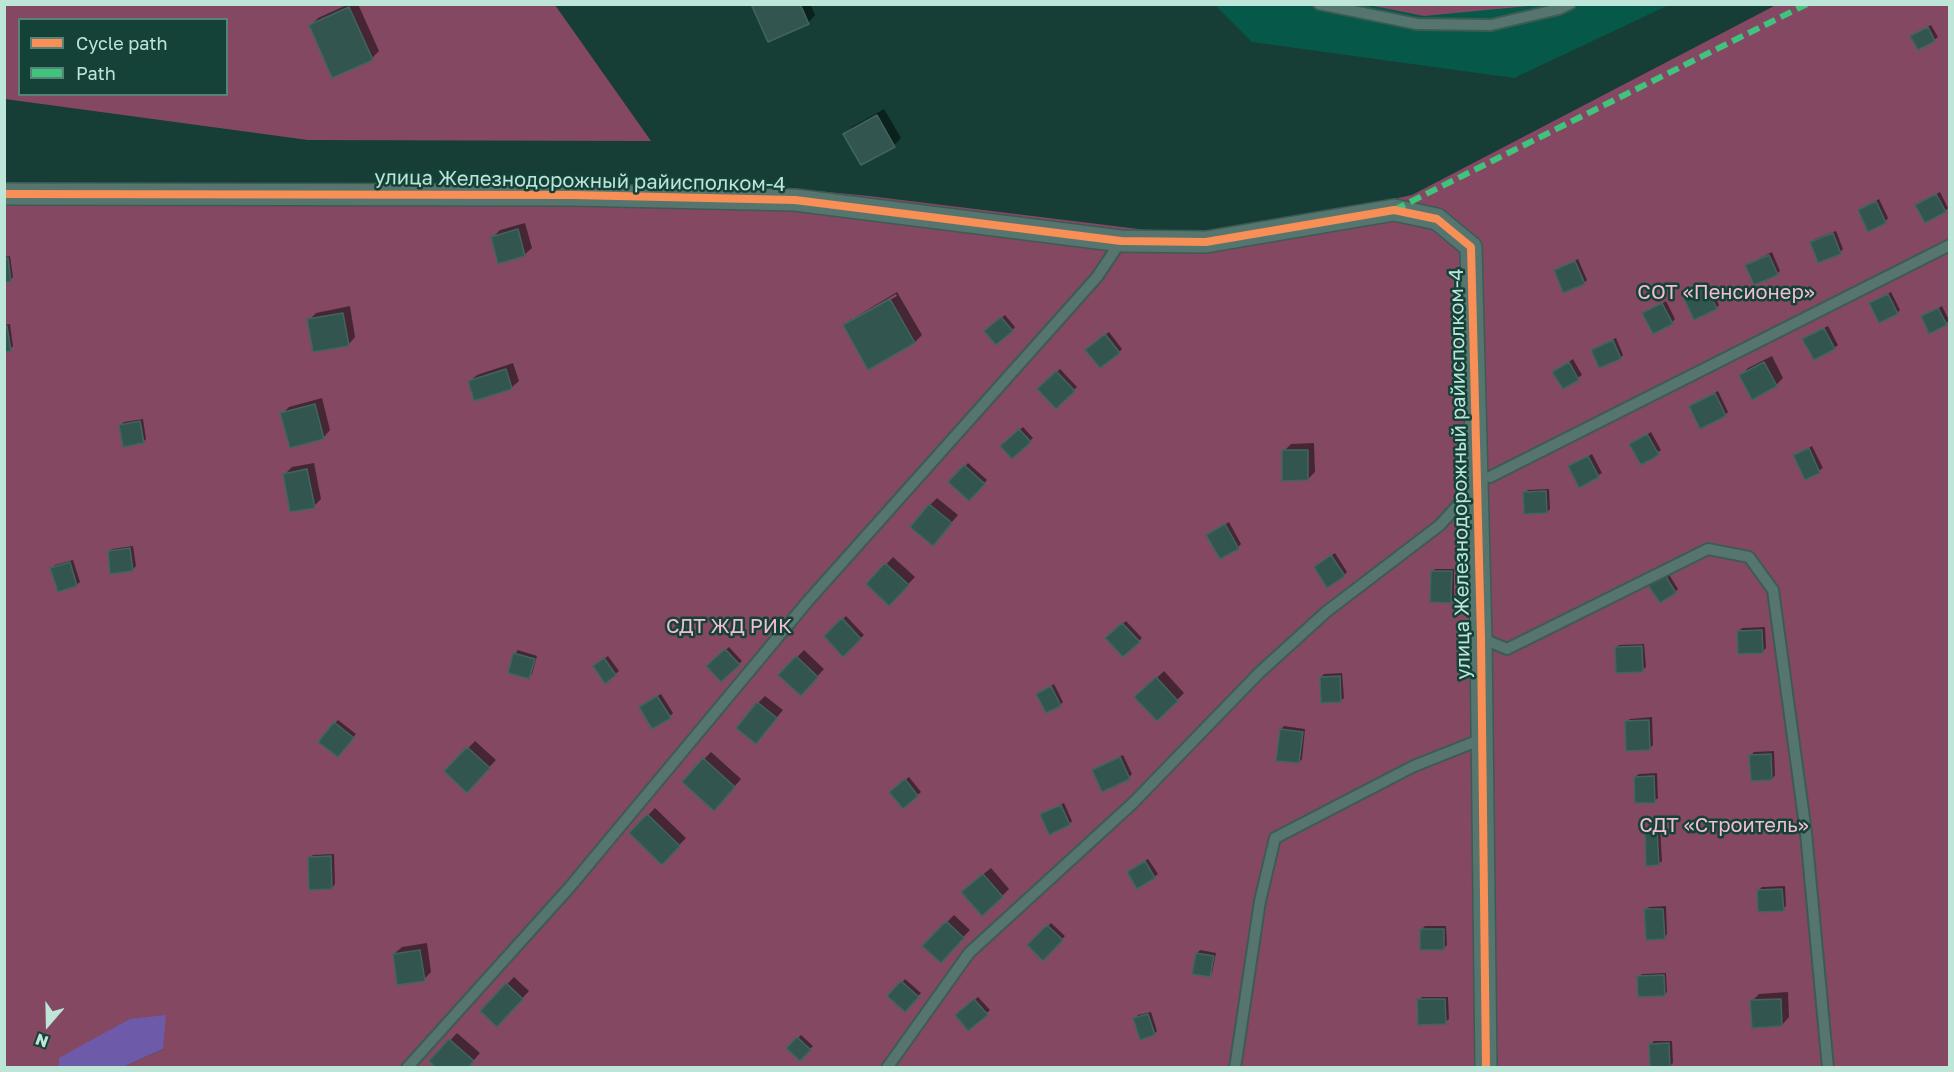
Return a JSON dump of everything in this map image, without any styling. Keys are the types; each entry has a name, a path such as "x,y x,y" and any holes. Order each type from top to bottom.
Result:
{"street":[{"name":"улица Железнодорожный райисполком-4","path":"4,194 573,195 795,201 1121,241 1206,242 1394,210 1437,219 1471,247 1483,480 1481,639 1486,1068"}],"lane":[{"path":"1319,4 1417,24 1491,25 1559,9 1569,4"},
{"path":"407,1068 569,888 808,601 1097,276 1121,241"},
{"path":"887,1068 969,953 1133,803 1259,673 1326,612 1440,525 1483,480 1950,244"},
{"path":"1481,639 1506,649 1708,549 1749,557 1773,590 1806,832 1828,1068"},
{"path":"1235,1068 1260,901 1275,838 1414,766 1482,739"}],"shaded area":[{"path":"1215,5 1669,5 1514,78 1252,42"},
{"path":"166,1015 163,1049 123,1067 59,1067 59,1058 130,1019"}],"green space":[{"path":"1539,4 1424,16 1369,5"},
{"path":"5,5 555,5 651,141 308,140 5,99"},
{"name":"СДТ ЖД РИК","path":"1776,5 1949,5 1949,1067 123,1067 163,1049 59,1058 59,1067 5,1067 4,187 755,185 869,196 1212,238 1412,195"}],"building":[{"path":"751,4 800,4 809,24 768,42"},
{"path":"349,7 373,60 332,78 309,25"},
{"path":"1928,27 1935,41 1918,50 1910,36"},
{"path":"877,115 895,147 861,165 843,134"},
{"path":"1936,194 1946,212 1925,223 1915,205"},
{"path":"1876,201 1886,223 1868,232 1858,210"},
{"path":"518,229 525,256 498,264 491,237"},
{"path":"1833,233 1841,254 1818,263 1810,242"},
{"path":"1769,255 1778,275 1754,285 1745,265"},
{"path":"8,258 11,282 4,282 4,259"},
{"path":"1575,261 1585,284 1563,293 1554,270"},
{"path":"1706,286 1717,309 1694,320 1683,297"},
{"path":"1888,294 1898,314 1879,323 1869,303"},
{"path":"890,299 915,343 868,370 843,325"},
{"path":"1662,303 1673,324 1653,334 1642,313"},
{"path":"1938,308 1947,325 1929,334 1921,316"},
{"path":"343,313 349,346 313,352 307,319"},
{"path":"1001,317 1013,331 996,345 984,331"},
{"path":"7,326 11,351 4,352 4,327"},
{"path":"1824,328 1835,349 1814,360 1802,339"},
{"path":"1105,334 1120,353 1100,368 1085,350"},
{"path":"1613,340 1621,359 1599,368 1591,350"},
{"path":"1569,362 1579,380 1563,389 1552,372"},
{"path":"1764,362 1777,386 1752,400 1739,375"},
{"path":"506,369 512,389 474,401 468,381"},
{"path":"1056,371 1075,391 1056,409 1037,389"},
{"path":"1715,393 1726,416 1700,429 1689,406"},
{"path":"315,404 324,439 290,448 280,413"},
{"path":"140,421 144,443 123,447 119,425"},
{"path":"1019,429 1031,442 1012,459 1000,446"},
{"path":"1647,434 1659,455 1641,465 1629,444"},
{"path":"1809,448 1820,473 1805,480 1793,455"},
{"path":"1282,450 1308,450 1308,480 1282,481"},
{"path":"1588,456 1599,477 1579,488 1568,466"},
{"path":"964,465 985,484 969,501 948,482"},
{"path":"307,469 315,508 290,512 283,474"},
{"path":"1546,491 1547,513 1524,514 1523,492"},
{"path":"929,504 952,523 933,546 910,527"},
{"path":"1225,524 1239,549 1220,559 1206,535"},
{"path":"130,548 133,571 110,574 108,551"},
{"path":"1331,555 1345,576 1327,588 1314,567"},
{"path":"70,562 77,586 58,592 50,568"},
{"path":"885,563 909,585 889,606 866,584"},
{"path":"1431,571 1452,571 1451,603 1430,602"},
{"path":"1665,575 1676,593 1660,603 1648,585"},
{"path":"842,618 861,639 843,657 824,636"},
{"path":"1122,623 1140,642 1123,657 1105,638"},
{"path":"1762,630 1763,653 1738,654 1737,631"},
{"path":"1642,646 1643,672 1616,673 1615,647"},
{"path":"725,649 740,665 721,682 706,666"},
{"path":"513,653 535,659 529,679 508,673"},
{"path":"796,656 818,677 801,696 778,675"},
{"path":"604,658 616,675 605,684 593,666"},
{"path":"1340,676 1341,702 1321,703 1320,677"},
{"path":"1156,677 1178,701 1157,721 1134,697"},
{"path":"1051,686 1061,706 1046,713 1036,694"},
{"path":"657,696 671,718 652,729 639,707"},
{"path":"757,702 777,718 756,744 736,728"},
{"path":"1649,720 1650,750 1626,751 1625,721"},
{"path":"334,722 354,738 338,757 318,742"},
{"path":"1280,729 1303,732 1299,763 1276,761"},
{"path":"467,747 490,768 467,793 444,771"},
{"path":"1771,754 1772,780 1751,781 1749,755"},
{"path":"1120,757 1130,779 1102,792 1092,770"},
{"path":"703,758 735,787 714,811 682,782"},
{"path":"1654,776 1655,803 1635,803 1634,777"},
{"path":"905,779 918,796 903,809 889,792"},
{"path":"1061,805 1070,825 1049,835 1040,814"},
{"path":"647,814 680,846 662,865 629,833"},
{"path":"1657,829 1659,865 1646,866 1645,830"},
{"path":"331,856 332,889 309,890 308,857"},
{"path":"1145,861 1155,878 1137,889 1127,872"},
{"path":"983,874 1003,897 982,916 961,892"},
{"path":"1782,889 1784,911 1758,912 1757,890"},
{"path":"1644,909 1663,909 1665,939 1646,940"},
{"path":"946,921 964,938 941,963 922,946"},
{"path":"1047,925 1063,940 1043,961 1027,945"},
{"path":"1420,929 1444,929 1444,950 1420,950"},
{"path":"420,950 425,981 397,985 393,954"},
{"path":"1196,953 1214,956 1210,977 1192,974"},
{"path":"1664,975 1665,996 1638,997 1637,976"},
{"path":"901,981 919,997 905,1012 887,996"},
{"path":"506,983 523,999 497,1027 480,1011"},
{"path":"974,999 988,1015 968,1031 955,1015"},
{"path":"1417,999 1445,999 1446,1024 1418,1025"},
{"path":"1781,999 1782,1026 1752,1028 1750,1000"},
{"path":"1148,1014 1155,1035 1140,1040 1133,1018"},
{"path":"797,1037 811,1050 800,1061 786,1048"},
{"path":"449,1039 474,1061 468,1068 436,1068 429,1061"},
{"path":"1669,1043 1670,1068 1650,1068 1649,1044"}],"marked path":[{"path":"1394,210 1807,4"}],"cycle path":[{"path":"4,194 573,195 795,200 1121,241 1206,242 1394,210 1437,219 1471,247 1481,638 1486,1068"}],"park label":[{"name":"СОТ «Пенсионер»","path":"1726,293"},
{"name":"СДТ «Строитель»","path":"1724,826"}]}
